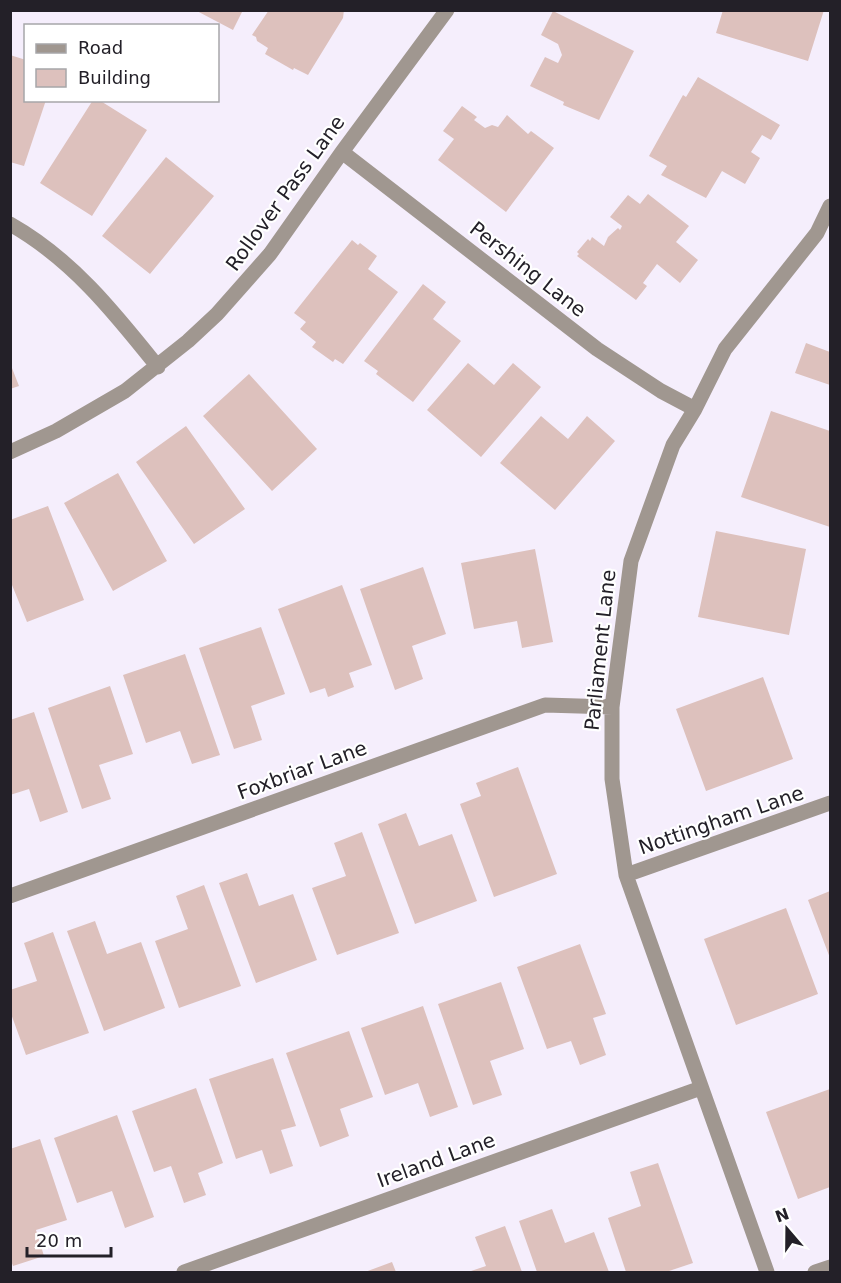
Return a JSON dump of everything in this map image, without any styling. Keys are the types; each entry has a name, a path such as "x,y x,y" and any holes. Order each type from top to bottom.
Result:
{"street":[{"name":"Rollover Pass Lane","path":"10,452 91,412 158,367 195,335 244,285 270,254 447,10"},
{"name":"Pershing Lane","path":"342,152 597,349 661,391 695,409"},
{"name":"Parliament Lane","path":"767,1272 626,875 612,779 612,707 631,561 673,445 695,409 725,349 817,233 831,206"},
{"path":"10,224 50,250 76,271 106,303 158,367"},
{"name":"Foxbriar Lane","path":"10,896 545,705 612,707"},
{"name":"Nottingham Lane","path":"626,875 831,803"},
{"name":"Ireland Lane","path":"184,1272 701,1088"},
{"path":"815,1272 831,1267"}],"building":[{"path":"195,10 243,10 233,30"},
{"path":"269,10 344,10 343,18 308,75 294,68 293,70 265,54 268,48 252,35"},
{"path":"723,10 824,10 808,61 716,33"},
{"path":"553,11 634,51 599,120 563,105 564,102 530,86 545,57 558,63 562,55 558,44 541,35"},
{"path":"10,55 24,59 24,102 45,102 24,166 10,162"},
{"path":"698,77 780,125 771,140 762,135 751,152 760,158 745,184 722,171 706,198 661,175 667,166 649,156 683,95 686,97"},
{"path":"92,102 102,102 147,130 92,216 40,183"},
{"path":"462,106 477,117 474,120 485,128 492,125 498,127 507,115 528,134 531,131 554,148 506,212 438,160 454,139 443,131"},
{"path":"166,157 214,196 150,274 102,236"},
{"path":"648,194 689,226 676,242 698,260 680,283 657,264 643,283 647,286 636,300 577,256 579,254 577,252 592,237 604,246 608,237 618,228 620,230 622,226 610,217 628,195 640,204"},
{"path":"352,240 377,256 368,269 398,292 343,364 335,359 333,362 312,347 316,342 300,329 306,322 294,313"},
{"path":"423,284 446,302 433,319 461,341 413,402 376,374 378,371 364,361"},
{"path":"806,343 830,352 830,385 795,373"},
{"path":"10,363 19,386 10,389"},
{"path":"468,363 494,385 513,363 541,387 481,457 427,410"},
{"path":"249,374 317,449 272,491 203,416"},
{"path":"771,411 830,431 830,527 741,497"},
{"path":"541,416 568,439 587,416 615,441 555,510 500,463"},
{"path":"186,426 245,509 194,544 136,462"},
{"path":"118,473 167,561 113,591 64,503"},
{"path":"48,506 84,600 27,622 10,580 10,520"},
{"path":"716,531 806,549 789,635 698,617"},
{"path":"535,549 553,642 522,648 517,621 474,629 461,563"},
{"path":"423,567 446,634 412,646 423,679 395,690 360,589"},
{"path":"342,585 372,665 349,673 354,687 328,697 325,688 310,693 278,609"},
{"path":"261,627 285,694 251,706 262,740 234,749 199,648"},
{"path":"185,654 220,755 192,764 180,731 146,743 123,675"},
{"path":"763,677 793,759 706,791 676,709"},
{"path":"110,686 133,754 99,765 111,799 82,809 48,708"},
{"path":"34,712 68,812 40,822 29,789 10,795 10,720"},
{"path":"518,767 557,874 494,897 460,804 481,796 476,783"},
{"path":"406,813 419,846 452,834 477,901 415,924 378,824"},
{"path":"362,832 399,933 337,955 312,888 346,876 334,843"},
{"path":"247,873 259,906 293,894 317,960 256,983 219,883"},
{"path":"204,885 241,986 179,1008 155,941 188,929 176,896"},
{"path":"830,891 830,958 808,900"},
{"path":"786,908 818,994 736,1025 704,939"},
{"path":"95,921 107,954 141,942 165,1008 104,1031 67,931"},
{"path":"53,932 89,1033 26,1055 10,1011 10,990 37,981 24,943"},
{"path":"580,944 606,1014 593,1018 606,1055 580,1065 571,1041 547,1049 517,967"},
{"path":"501,982 524,1049 490,1061 502,1095 473,1105 438,1004"},
{"path":"423,1006 458,1107 430,1117 418,1083 385,1095 361,1028"},
{"path":"349,1031 373,1097 340,1109 349,1136 320,1147 286,1053"},
{"path":"273,1058 296,1126 281,1130 293,1166 270,1174 262,1150 236,1159 209,1079"},
{"path":"196,1088 223,1163 198,1173 206,1195 184,1203 171,1166 154,1172 132,1111"},
{"path":"830,1089 830,1187 798,1199 766,1112"},
{"path":"117,1115 154,1217 125,1228 112,1191 77,1203 54,1138"},
{"path":"40,1139 67,1220 36,1230 44,1256 13,1266 10,1258 10,1149"},
{"path":"658,1163 693,1263 666,1272 626,1272 608,1218 641,1206 630,1172"},
{"path":"552,1209 565,1243 594,1232 609,1272 537,1272 519,1221"},
{"path":"505,1226 522,1272 468,1272 486,1266 475,1237"},
{"path":"392,1262 396,1272 365,1272"}]}
